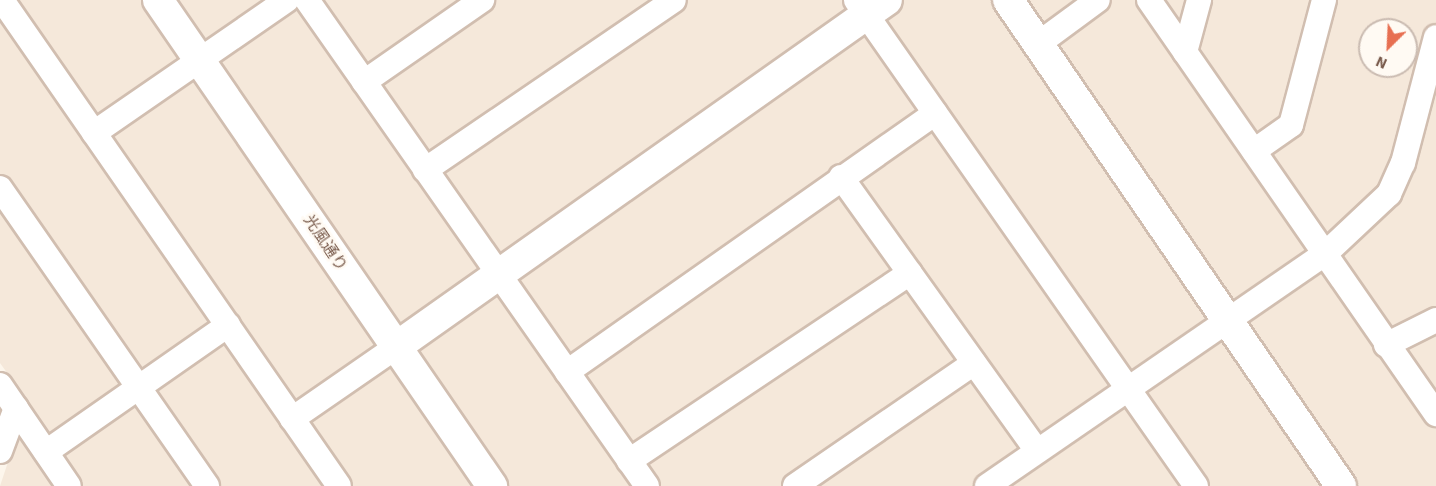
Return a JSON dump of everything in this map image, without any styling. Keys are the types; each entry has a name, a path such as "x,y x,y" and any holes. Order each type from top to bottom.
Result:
{"street":[{"path":"2,0 339,486"},
{"name":"光風通り","path":"158,0 492,486"},
{"path":"94,133 201,62 287,0"},
{"path":"307,0 647,486"},
{"path":"364,82 482,0"},
{"path":"425,170 674,0"},
{"path":"1008,0 1224,320 1341,486"},
{"path":"1038,44 1098,0"},
{"path":"1149,0 1436,414"},
{"path":"1185,52 1198,0"},
{"path":"1254,151 1291,125 1324,0"},
{"path":"292,419 396,347 870,6 935,113 1127,387 1189,484"},
{"path":"987,486 1224,320 1325,254 1389,194 1403,163 1434,50"},
{"path":"567,372 935,113"},
{"path":"841,177 1037,451"},
{"path":"0,188 207,486"},
{"path":"629,461 910,273"},
{"path":"1386,345 1436,320"},
{"path":"46,452 228,326"},
{"path":"795,486 974,363"},
{"path":"0,385 69,486"},
{"path":"0,451 16,408"}],"shaded area":[{"path":"0,0 1436,0 1436,486 0,486 28,402 0,363"}]}
